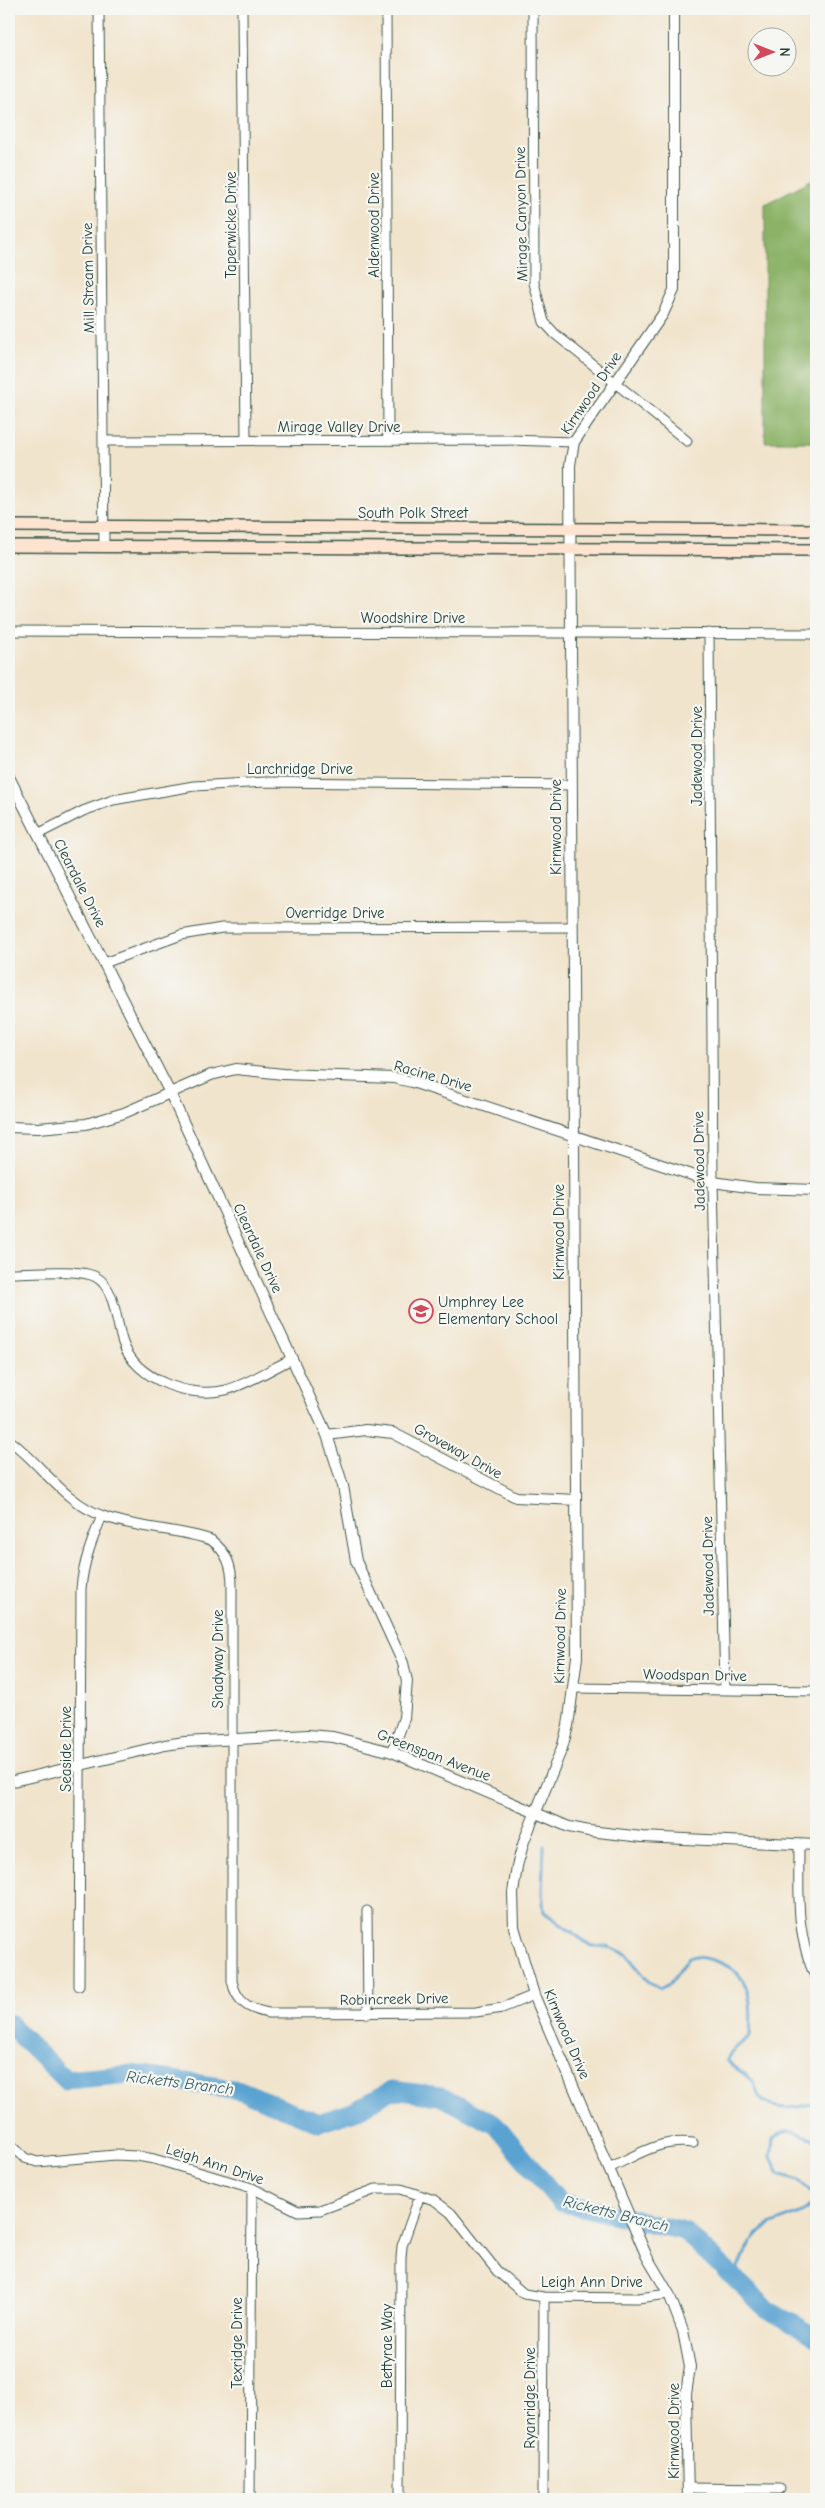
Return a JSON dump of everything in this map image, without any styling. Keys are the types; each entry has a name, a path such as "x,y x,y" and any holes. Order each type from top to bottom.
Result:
{"main road":[{"name":"South Polk Street","path":"9,526 816,530"},
{"path":"9,546 816,550"}],"street":[{"name":"Mill Stream Drive","path":"99,9 104,547"},
{"name":"Taperwicke Drive","path":"242,9 246,440"},
{"name":"Aldenwood Drive","path":"386,9 388,440"},
{"name":"Mirage Canyon Drive","path":"533,9 534,283 544,322 555,334 614,384 687,441"},
{"name":"Kirnwood Drive","path":"674,9 674,290 664,314 574,442 569,484 576,1657 571,1712 562,1748 535,1812 522,1849 512,1894 514,1928 534,1996 647,2257 669,2294 683,2331 690,2367 686,2394 688,2499"},
{"name":"Mirage Valley Drive","path":"104,441 388,440 574,442"},
{"name":"Woodshire Drive","path":"9,631 816,634"},
{"name":"Jadewood Drive","path":"710,633 713,1182 725,1689"},
{"name":"Cleardale Drive","path":"9,777 170,1093 327,1435 343,1486 356,1561 403,1663 407,1681 404,1718 392,1752"},
{"name":"Larchridge Drive","path":"38,834 83,811 113,800 194,786 265,782 571,786"},
{"name":"Overridge Drive","path":"104,963 182,935 222,928 572,927"},
{"name":"Racine Drive","path":"9,1127 38,1128 86,1124 124,1113 211,1074 236,1069 283,1074 394,1078 435,1089 573,1137 713,1182 756,1188 816,1190"},
{"path":"9,1272 71,1272 96,1277 104,1285 110,1297 123,1344 132,1358 158,1380 170,1384 206,1392 229,1389 292,1359"},
{"name":"Groveway Drive","path":"327,1435 366,1430 393,1433 510,1495 526,1498 576,1500"},
{"name":"Shadyway Drive","path":"9,1440 29,1457 54,1485 76,1502 102,1516 197,1535 211,1540 222,1548 229,1561 232,1574 232,1981 238,1998 253,2010"},
{"name":"Seaside Drive","path":"79,1986 82,1570 102,1516"},
{"name":"Woodspan Drive","path":"574,1688 816,1691"},
{"name":"Greenspan Avenue","path":"9,1782 165,1745 308,1735 333,1737 392,1752 569,1827 642,1837 816,1845"},
{"path":"800,1845 800,1928 806,1957 816,1979"},
{"path":"367,1910 368,2014"},
{"name":"Robincreek Drive","path":"253,2010 268,2013 368,2014 476,2012 502,2008 534,1996"},
{"path":"609,2168 661,2144 677,2141 693,2143"},
{"name":"Leigh Ann Drive","path":"9,2143 25,2158 37,2162 115,2155 137,2156 252,2188 298,2211 320,2210 376,2189 401,2189 434,2200 451,2213 497,2272 524,2294 544,2297 638,2298 669,2294"},
{"name":"Texridge Drive","path":"250,2499 252,2188"},
{"name":"Bettyrae Way","path":"400,2499 401,2258 402,2246 420,2196"},
{"name":"Ryanridge Drive","path":"543,2499 544,2297"},
{"path":"689,2488 780,2489"}],"green space":[{"path":"816,152 816,442 765,442 765,204 815,178"}],"waterway":[{"path":"544,1846 542,1891 544,1912 591,1946 607,1946 626,1954 649,1982 661,1988 670,1984 689,1957 712,1960 735,1971 747,1989 751,2010 750,2036 731,2052 727,2060 752,2080 760,2098 765,2103 786,2108 816,2102"},
{"name":"Ricketts Branch","path":"9,2024 66,2080 131,2074 240,2090 319,2123 355,2111 392,2090 440,2096 496,2125 560,2202 684,2231 766,2308 816,2337"},
{"path":"816,2140 794,2132 785,2132 773,2139 771,2157 779,2174 798,2180 816,2196"},
{"path":"733,2276 747,2249 757,2235 771,2224 804,2210 816,2198"}],"place":[{"name":"Umphrey Lee Elementary School","path":"421,1311"}]}
